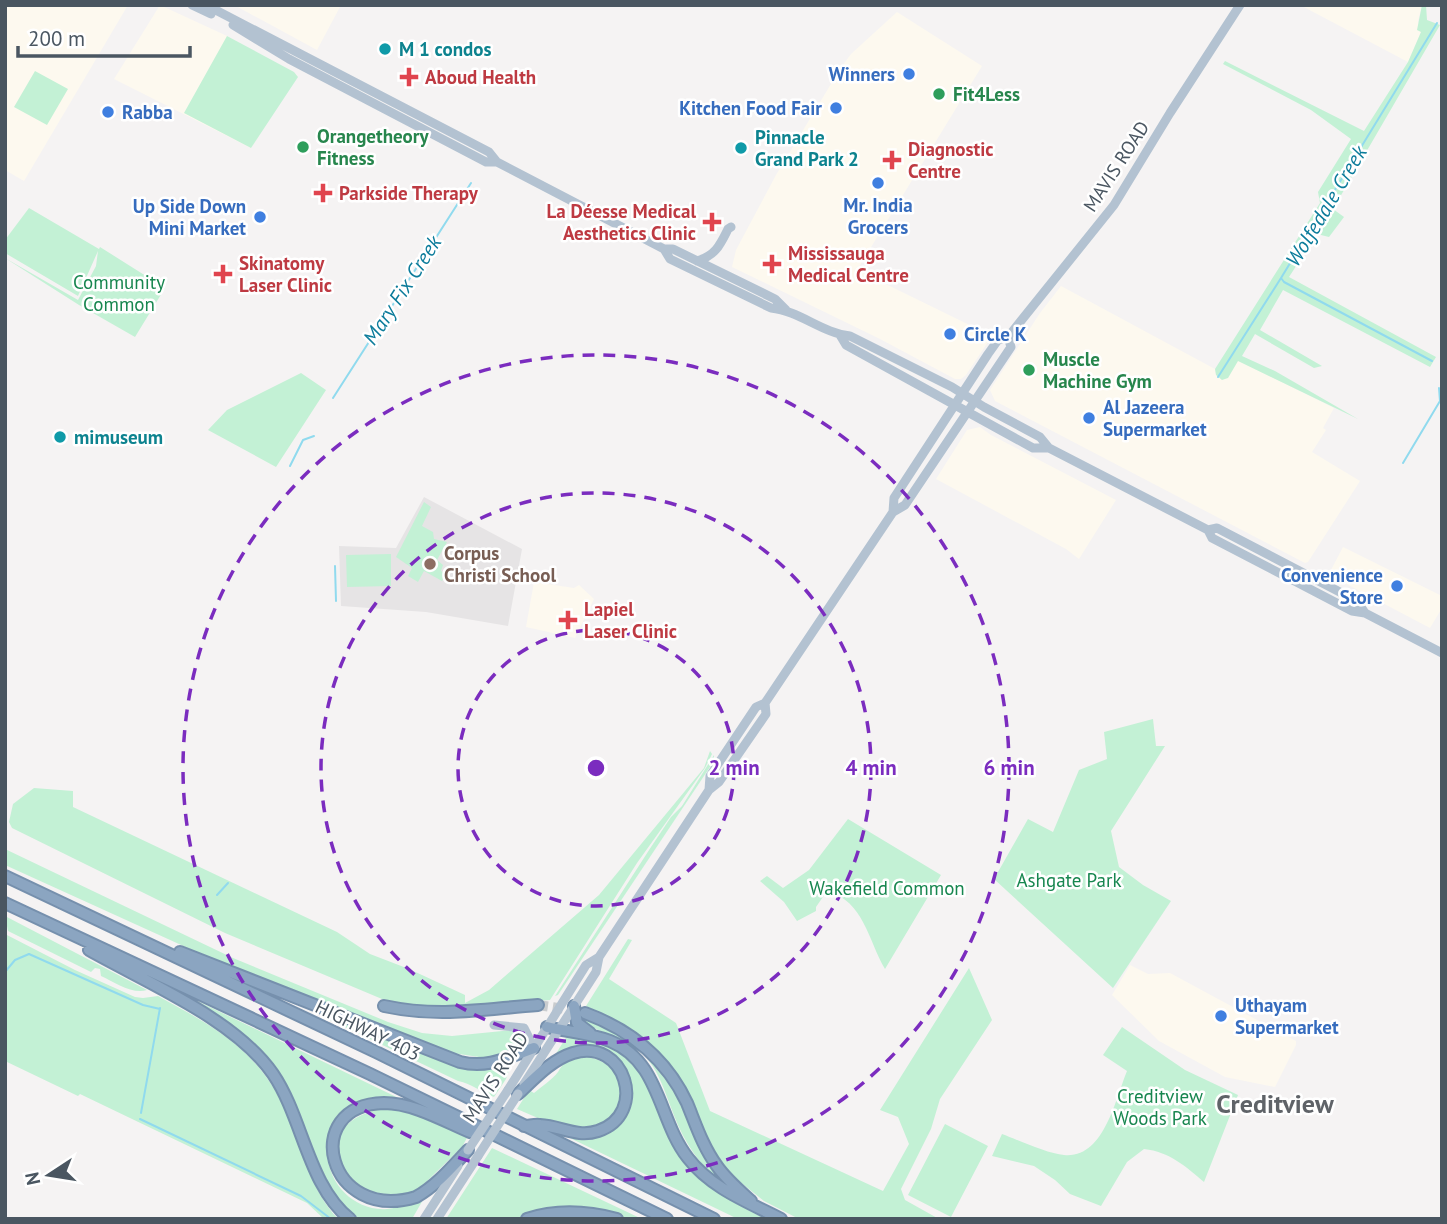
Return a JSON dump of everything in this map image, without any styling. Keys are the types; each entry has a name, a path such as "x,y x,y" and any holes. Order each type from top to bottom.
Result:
{"highway":[{"name":"HIGHWAY 403","path":"5,876 376,1052 714,1219"},
{"name":"HIGHWAY 403","path":"5,903 370,1074 667,1219"},
{"path":"19,910 209,1017 243,1042 280,1084 323,1185 332,1201 350,1219"},
{"path":"154,947 179,951 460,1062 474,1065 493,1064 534,1048"},
{"path":"384,1006 441,1013 538,1005"},
{"path":"574,1006 579,1026 624,1048 645,1068 675,1137 695,1167 717,1185 781,1219"},
{"path":"585,1013 621,1028 657,1057 680,1088 699,1135 717,1167 758,1207"},
{"path":"553,1028 599,1038"},
{"path":"513,1092 554,1063 580,1052 592,1051 610,1058 622,1073 626,1088 625,1103 619,1116 600,1130 578,1134 541,1125 522,1126"},
{"path":"473,1153 418,1196 382,1206 364,1204 346,1191 336,1176 332,1144 341,1125 356,1111 376,1104 397,1105 470,1132 486,1132"},
{"path":"527,1219 546,1214 575,1212 617,1219"}],"main road":[{"path":"192,5 486,162 497,162"},
{"path":"206,5 489,152 497,162 664,249 673,249 775,299 786,310"},
{"name":"MAVIS ROAD","path":"893,512 894,498 998,340 1009,337 1114,205 1240,5"},
{"path":"697,261 716,251 731,227"},
{"path":"664,249 670,259 771,308 786,310 840,335 850,336 962,393 1040,437 1049,448 1208,530 1217,528 1336,590 1357,601 1365,613 1442,653"},
{"path":"840,335 846,345 1033,448 1049,448"},
{"name":"MAVIS ROAD","path":"424,1219 473,1153 513,1092 553,1028 586,965 598,957 709,790 710,776 756,707 765,703 893,512 905,505 969,413 1011,347 1009,337"},
{"name":"MAVIS ROAD","path":"513,1092 534,1048 574,1006 596,972 598,957"},
{"path":"494,1025 524,1028 534,1048"},
{"name":"MAVIS ROAD","path":"437,1219 473,1153"}],"shaded area":[{"path":"5,5 128,5 24,181 5,170"},
{"path":"160,5 227,36 297,75 251,148 114,79"},
{"path":"234,5 341,5 317,50"},
{"path":"1300,5 1422,5 1418,21 1421,32 1408,62"},
{"path":"897,12 982,66 857,270 992,336 961,379 955,379 732,267 736,250 776,175 840,69 851,54"},
{"path":"1061,286 1215,369 1216,375 1228,378 1237,360 1334,408 1323,428 1326,430 1312,452 1360,481 1308,562 1305,563 995,401 990,390 1040,313"},
{"path":"980,427 1116,500 1079,559 1066,549 936,479 967,430"},
{"name":"Corpus Christi School","path":"424,497 522,549 508,626 426,612 341,606 339,546 396,548"},
{"path":"1343,547 1442,596 1442,608 1430,628 1335,578 1331,570"},
{"path":"534,582 574,588 579,585 594,599 575,638 526,627"},
{"path":"1130,965 1148,974 1170,973 1296,1041 1275,1087 1225,1077 1159,1041 1112,995"}],"green space":[{"path":"1422,5 1426,5 1427,20 1440,25 1333,209 1344,217 1329,237 1317,234 1289,277 1436,357 1430,367 1283,290 1260,330 1322,366 1314,368 1255,334 1242,356 1275,371 1358,419 1238,361 1228,378 1222,380 1216,375 1215,369 1320,203 1318,192 1351,139 1311,110 1223,64 1225,61 1364,131 1408,62 1421,32 1417,30"},
{"path":"227,36 294,72 298,77 251,148 184,113"},
{"path":"35,71 68,89 47,125 14,107"},
{"name":"Community Common","path":"29,208 99,249 100,247 165,288 135,337 5,258 78,300 96,266 98,251 78,296 5,253 5,240"},
{"path":"301,373 326,390 276,467 208,430 227,410"},
{"path":"424,502 431,507 422,526 433,532 434,539 447,542 437,560 443,565 441,571 446,574 442,581 424,571 418,582 408,576 412,568 396,557"},
{"path":"391,554 391,586 347,587 346,555"},
{"name":"Ashgate Park","path":"1153,719 1156,746 1165,746 1111,831 1119,867 1171,901 1113,988 994,879 1028,819 1053,832 1079,770 1107,759 1104,732"},
{"path":"710,751 712,754 705,768 637,863 550,1000 431,1009 382,999 225,933 12,828 9,822 13,804 34,788 73,791 73,807 337,932 370,954 465,995 465,1003 489,990 599,895 704,768"},
{"path":"714,755 714,761 555,996 651,847 671,817 682,806"},
{"name":"Wakefield Common","path":"848,819 941,875 885,969 864,923 849,903 827,891 816,911 797,921 784,902 760,881 767,876 783,888 809,870"},
{"path":"5,849 233,958 388,1022 422,1033 452,1036 512,1030 522,1032 522,1043 492,1059 446,1052 245,974 5,865"},
{"path":"5,916 147,990 136,991 124,987 101,976 100,969 95,968 91,972 8,931"},
{"path":"5,934 135,997 158,996 235,1044 251,1058 278,1094 321,1196 338,1219 324,1219 307,1203 5,1061"},
{"path":"628,939 632,940 609,979 676,1023 710,1111 883,1191 909,1144 898,1117 880,1110 969,968 992,1020 940,1099 931,1129 901,1189 905,1200 939,1219 799,1219 764,1201 730,1174 711,1145 683,1085 666,1060 634,1031 586,1006"},
{"path":"187,996 413,1105 352,1110 336,1129 328,1154 334,1179 342,1190 362,1205 387,1209 408,1203 427,1193 412,1219 364,1219 347,1209 326,1177 293,1099 277,1070 242,1034 185,999"},
{"path":"332,1016 485,1069 508,1065 510,1067 506,1079 494,1097 330,1020"},
{"path":"582,1017 625,1040 638,1049 651,1059 661,1071 679,1099 701,1148 718,1176 716,1178 688,1144 649,1061 632,1045 589,1025"},
{"name":"Creditview Woods Park","path":"1122,1027 1185,1070 1238,1095 1204,1182 1184,1165 1144,1149 1127,1162 1101,1206 1070,1194 1034,1166 992,1156 1002,1134 1057,1154 1078,1154 1089,1148 1106,1125 1127,1071 1103,1055"},
{"path":"567,1036 603,1044 624,1056 646,1084 667,1132 686,1164 713,1189 766,1219 738,1219 570,1138 589,1137 606,1131 630,1091 597,1049 552,1060"},
{"path":"581,1056 599,1060 612,1069 619,1081 622,1094 619,1107 610,1119 597,1126 579,1129 547,1122 517,1109 529,1090 534,1093 553,1078 567,1061"},
{"path":"389,1108 407,1112 468,1136 462,1147 423,1187 413,1194 384,1202 343,1180 337,1143 340,1134 353,1120 370,1112"},
{"path":"945,1124 988,1146 951,1217 908,1195"},
{"path":"492,1148 642,1219 545,1211 520,1219 446,1219"}],"waterway":[{"name":"Wolfedale Creek","path":"1432,361 1281,278 1437,23"},
{"name":"Mary Fix Creek","path":"333,398 471,183"},
{"path":"1218,377 1281,278"},
{"name":"Wolfedale Creek","path":"1403,463 1440,401 1439,388"},
{"path":"290,466 303,440 314,436"},
{"name":"Mary Fix Creek","path":"335,566 336,601"},
{"name":"Mary Fix Creek","path":"217,895 228,883"},
{"path":"5,972 15,960 29,954 143,1005 160,1009"},
{"name":"Mary Fix Creek","path":"141,1113 160,1008"},
{"path":"140,1119 301,1196 331,1219"}],"tunnel":[{"path":"538,1005 579,1011"}],"place":[{"name":"M 1 condos","path":"385,49"},
{"name":"Winners","path":"909,74"},
{"name":"Aboud Health","path":"409,77"},
{"name":"Fit4Less","path":"939,94"},
{"name":"Kitchen Food Fair","path":"836,108"},
{"name":"Rabba","path":"108,112"},
{"name":"Orangetheory Fitness","path":"303,147"},
{"name":"Pinnacle Grand Park 2","path":"741,148"},
{"name":"Diagnostic Centre","path":"892,160"},
{"name":"Mr. India Grocers","path":"878,183"},
{"name":"Parkside Therapy","path":"323,193"},
{"name":"Up Side Down Mini Market","path":"260,217"},
{"name":"La Déesse Medical Aesthetics Clinic","path":"712,222"},
{"name":"Mississauga Medical Centre","path":"772,264"},
{"name":"Skinatomy Laser Clinic","path":"223,274"},
{"name":"Circle K","path":"950,334"},
{"name":"Muscle Machine Gym","path":"1029,370"},
{"name":"Al Jazeera Supermarket","path":"1089,418"},
{"name":"mimuseum","path":"60,437"},
{"name":"Corpus Christi School","path":"430,564"},
{"name":"Convenience Store","path":"1397,586"},
{"name":"Lapiel Laser Clinic","path":"568,620"},
{"name":"Uthayam Supermarket","path":"1221,1016"}],"district":[{"name":"Creditview","path":"1275,1103"}]}
